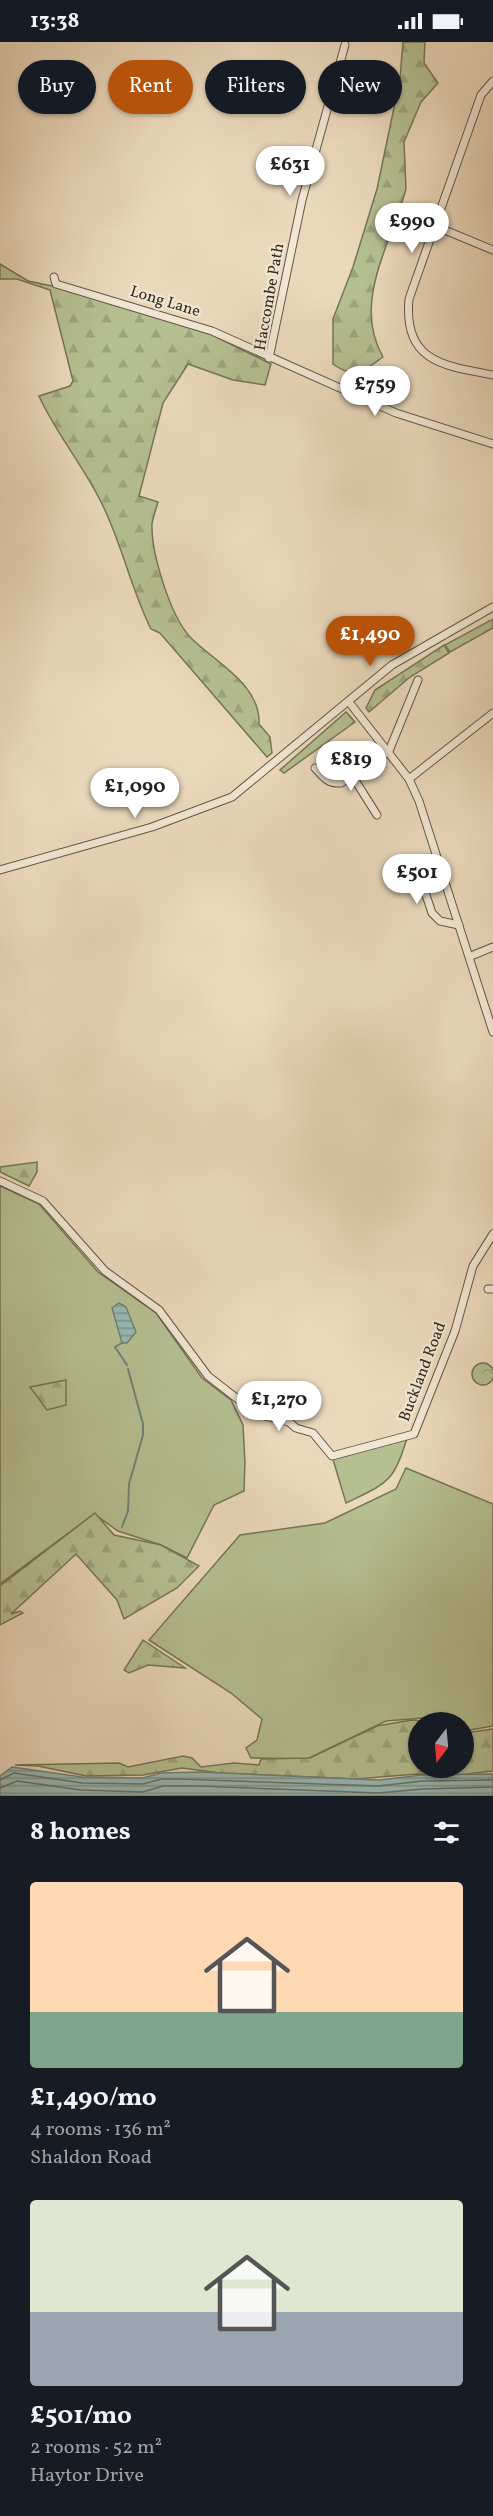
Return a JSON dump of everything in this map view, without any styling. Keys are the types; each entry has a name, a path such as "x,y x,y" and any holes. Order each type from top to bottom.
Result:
{"street":[{"name":"Haccombe Path","path":"345,45 302,200 269,358 337,385 396,413 493,444"},
{"path":"493,81 481,95 409,299 409,328 420,348 437,363 493,375"},
{"path":"435,226 493,250"},
{"name":"Long Lane","path":"54,277 56,284 212,331 269,358"},
{"path":"0,870 152,827 232,797 392,665 493,607"},
{"path":"315,768 324,779 333,783 353,777 389,751 418,680"},
{"path":"349,702 409,779 419,801 471,956 493,1032"},
{"path":"409,779 493,713"},
{"path":"353,777 377,815"},
{"path":"439,865 428,877 425,892 432,913 440,921 459,924"},
{"path":"471,956 493,948"},
{"name":"Buckland Road","path":"0,1181 43,1201 105,1271 159,1310 208,1376 257,1414 289,1422 296,1428 313,1433 332,1456 414,1434 455,1331 473,1266 493,1234"}],"green space":[{"path":"403,42 425,42 424,63 438,83 421,102 404,142 406,189 402,202 383,222 390,235 375,281 371,312 376,342 383,357 364,370 353,373 333,364 333,319 353,267 377,189 393,114 402,114"},
{"path":"0,264 28,281 62,288 210,334 271,364 265,385 233,380 188,364 163,403 139,496 158,502 152,524 155,551 163,583 175,614 190,637 234,675 252,697 258,710 259,724 270,737 272,753 267,757 160,633 151,629 102,504 87,476 53,424 39,396 70,386 73,381 50,290 17,279 0,279"},
{"path":"493,619 493,628 450,652 445,645"},
{"path":"444,645 449,653 410,677 369,712 366,708 375,690"},
{"path":"346,712 355,722 284,773 280,770"},
{"path":"37,1162 37,1172 29,1186 0,1172 0,1167"},
{"path":"0,1186 39,1204 98,1272 156,1313 202,1378 231,1400 243,1425 244,1491 214,1505 187,1558 161,1545 118,1531 94,1514 0,1584"},
{"path":"483,1363 491,1366 494,1374 491,1382 483,1385 475,1382 472,1374 475,1366"},
{"path":"66,1380 66,1405 47,1410 30,1387"},
{"path":"407,1438 398,1464 387,1480 380,1486 346,1503 332,1456"},
{"path":"406,1468 493,1504 493,1726 474,1729 474,1712 408,1712 408,1719 386,1721 307,1759 251,1758 246,1748 257,1740 262,1719 231,1693 149,1640 240,1535 325,1523 396,1489"},
{"path":"95,1513 114,1535 161,1545 199,1566 177,1588 124,1619 117,1600 76,1554 11,1614 20,1611 23,1613 0,1625 0,1586"},
{"path":"143,1640 185,1668 148,1665 129,1673 124,1670"},
{"path":"408,1721 408,1775 356,1779 220,1773 182,1768 143,1775 86,1776 38,1766 15,1765 119,1763 128,1767 183,1756 192,1758 201,1767 234,1763 259,1765 261,1759 310,1758 377,1726"},
{"path":"493,1729 493,1771 474,1773 474,1732"}],"water":[{"path":"119,1303 126,1307 136,1332 127,1343 122,1343 112,1308"},
{"path":"12,1767 82,1777 143,1778 161,1773 199,1772 379,1780 408,1777 474,1778 474,1774 493,1774 493,1796 0,1796 0,1776"}],"waterway":[{"path":"122,1343 115,1347 127,1365"},
{"path":"122,1527 128,1511 129,1484 143,1435 143,1424 128,1369"}]}
